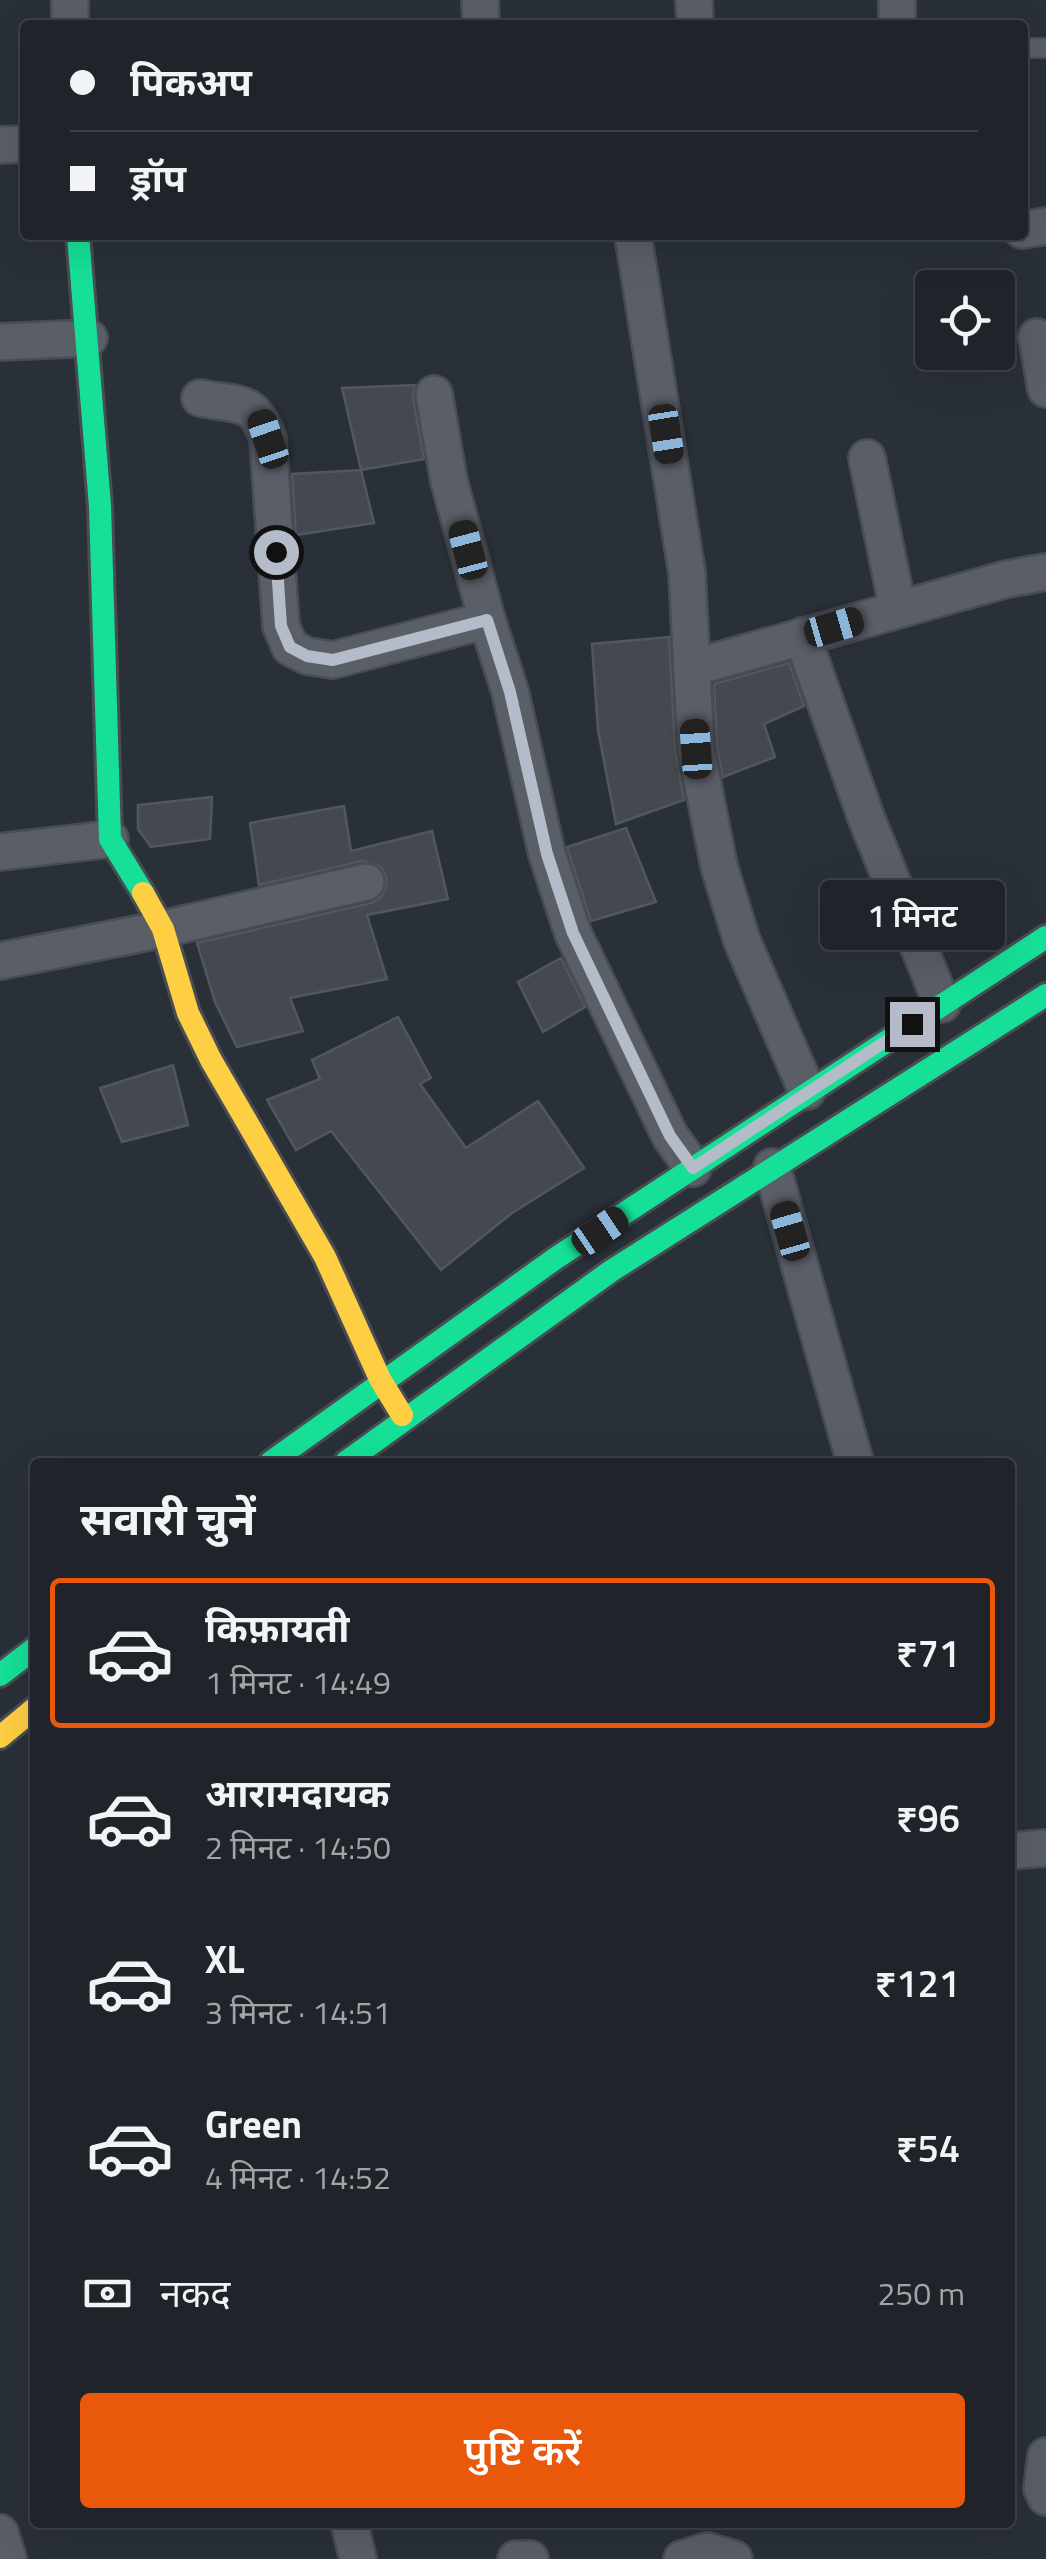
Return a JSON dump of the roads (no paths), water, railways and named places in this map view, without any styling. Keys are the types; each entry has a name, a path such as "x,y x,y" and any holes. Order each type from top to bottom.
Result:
{"main road":[{"path":"79,240 100,506 110,838 163,929 188,1013 324,1257 380,1379 404,1420"},
{"path":"276,1458 380,1379 814,1087 1046,937"},
{"path":"360,1458 404,1420 611,1272 1046,994"},
{"path":"814,1087 844,1120"},
{"path":"0,1737 30,1712"}],"street":[{"path":"634,240 687,573 696,749 720,866 742,941 814,1087"},
{"path":"1037,337 1046,389"},
{"path":"0,342 89,338"},
{"path":"434,394 450,480 510,692 547,854 573,933 670,1136 693,1168"},
{"path":"200,398 250,408 260,416 268,439 281,626 290,647 307,656 333,660 487,620"},
{"path":"867,458 898,609"},
{"path":"692,668 1007,579 1046,572"},
{"path":"802,636 866,820 942,1004"},
{"path":"0,852 110,838"},
{"path":"0,961 163,929 366,882"},
{"path":"772,1167 854,1458"},
{"path":"1015,1851 1046,1848"},
{"path":"1046,2456 1042,2490 1046,2497"},
{"path":"350,2528 358,2559"},
{"path":"0,2532 8,2559"},
{"path":"682,2559 707,2551 734,2559"},
{"path":"516,2559 530,2559"}]}
